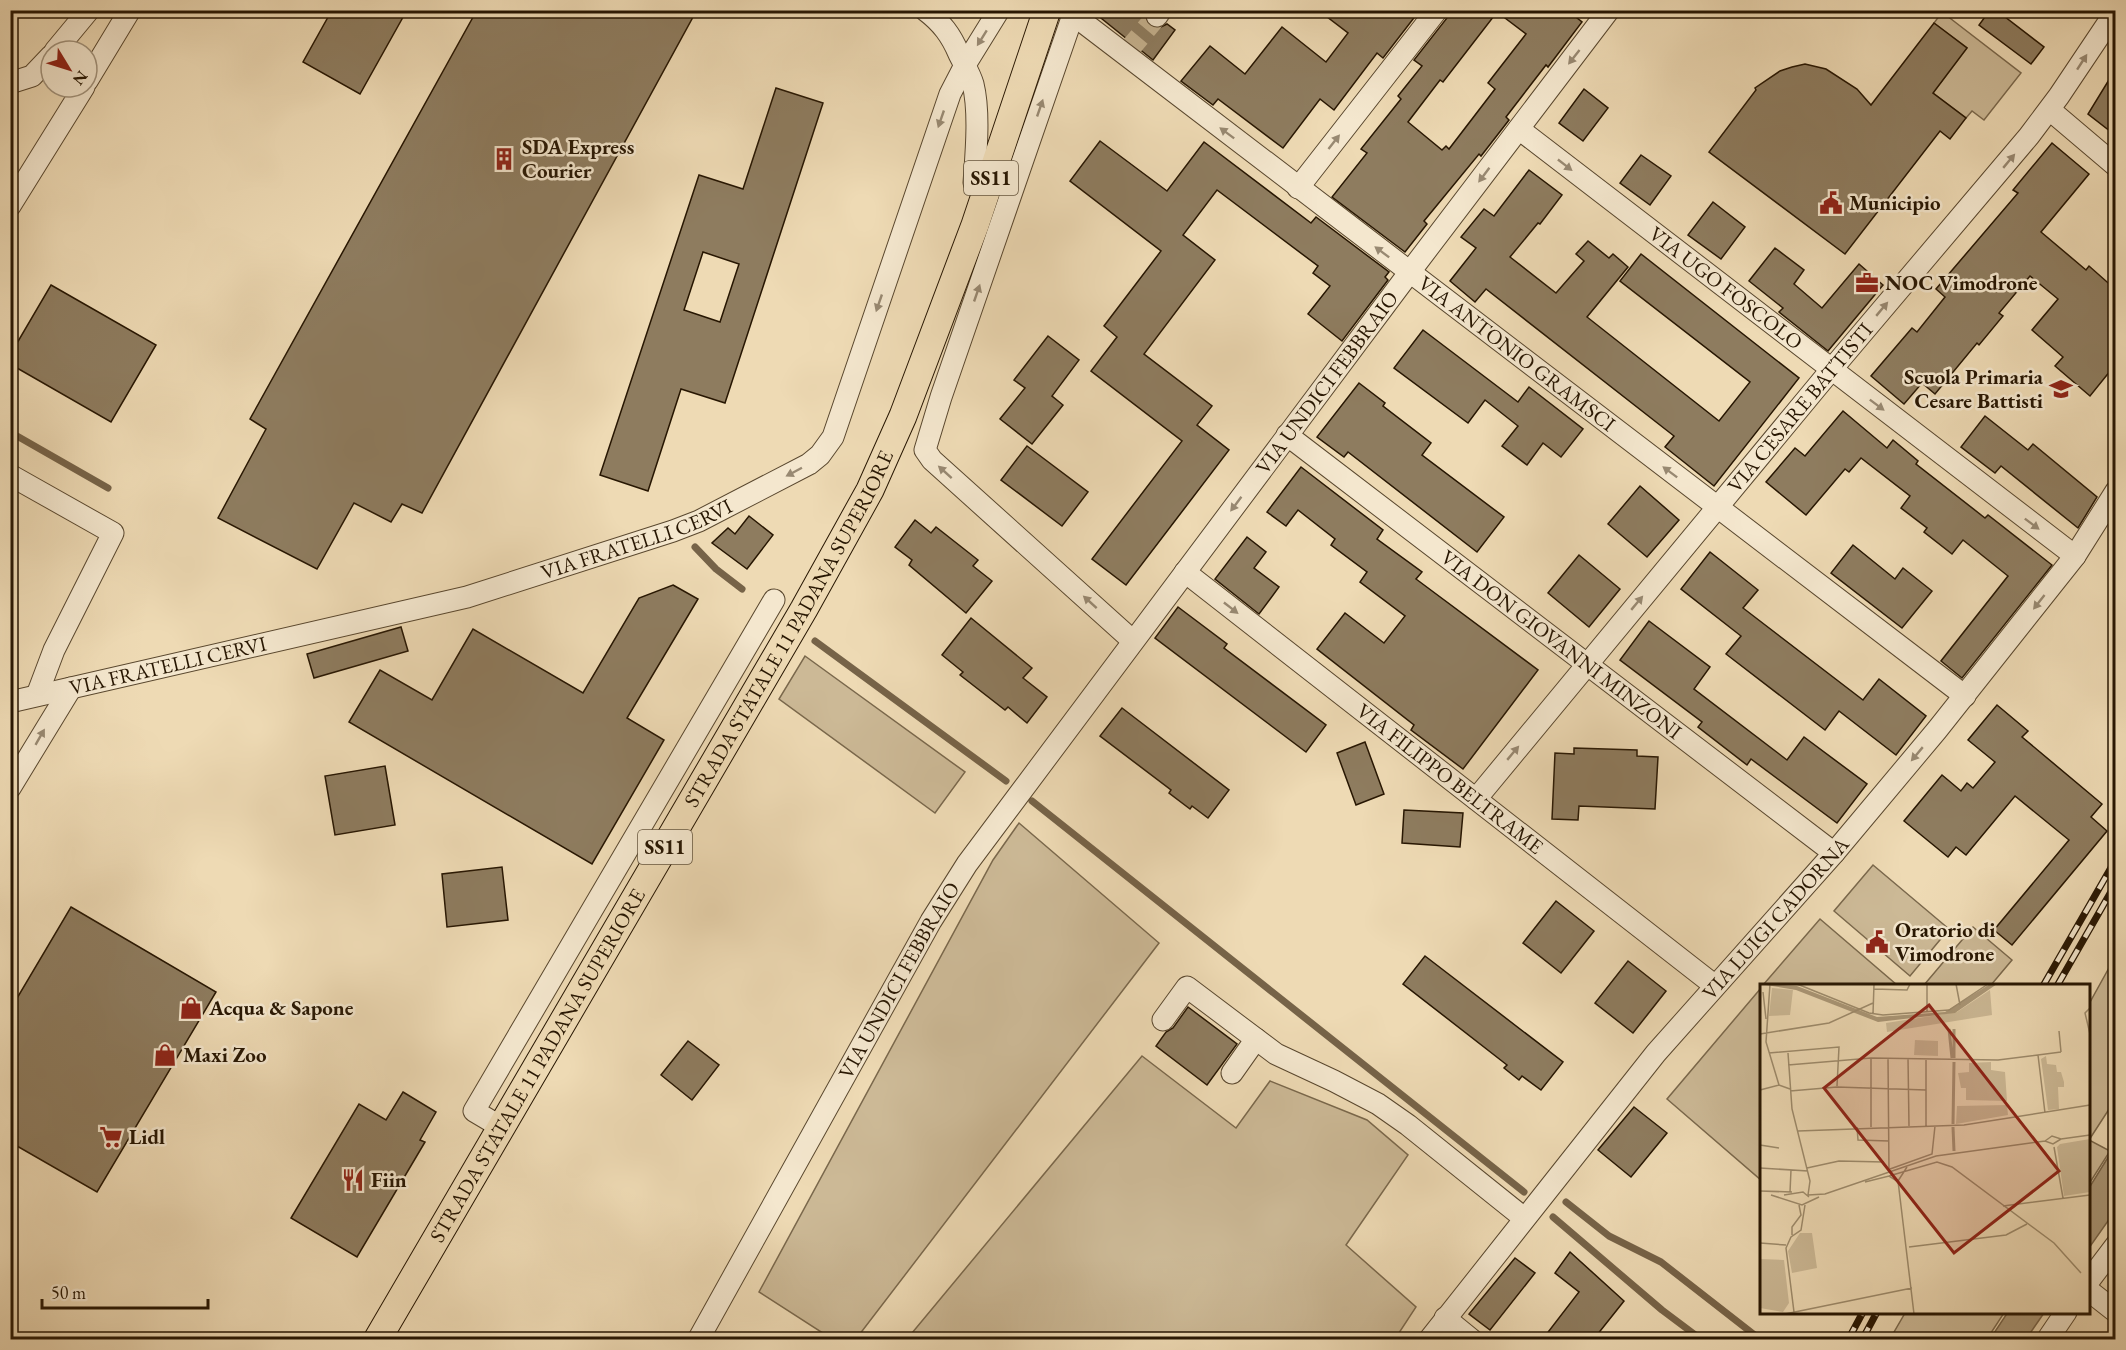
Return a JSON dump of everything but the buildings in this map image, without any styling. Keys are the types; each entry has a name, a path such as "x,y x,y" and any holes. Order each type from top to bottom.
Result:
{"main road":[{"name":"STRADA STATALE 11 PADANA SUPERIORE","path":"930,344 961,222 1031,10"},
{"name":"STRADA STATALE 11 PADANA SUPERIORE","path":"377,1340 840,546 888,453 975,225 1047,10"}],"street":[{"path":"65,39 89,10"},
{"path":"99,61 130,10"},
{"path":"925,10 945,28 952,38 973,84 976,104 974,183"},
{"name":"VIA FRATELLI CERVI","path":"10,702 467,597 655,538 699,521 809,464 820,455 833,436 950,94 999,10"},
{"path":"1298,188 1437,10"},
{"name":"VIA CESARE BATTISTI","path":"1476,798 2049,110 2115,11"},
{"name":"VIA UNDICI FEBBRAIO","path":"698,1340 931,921 958,877 1606,12"},
{"path":"1070,13 925,450 932,460 1133,641"},
{"name":"VIA ANTONIO GRAMSCI","path":"1070,13 1965,696"},
{"path":"10,83 32,76 39,69"},
{"path":"10,206 77,99"},
{"path":"2049,110 2115,166"},
{"name":"VIA UGO FOSCOLO","path":"1519,129 2075,556"},
{"name":"VIA DON GIOVANNI MINZONI","path":"1287,435 1834,854"},
{"path":"10,476 113,533 54,650 37,695"},
{"name":"VIA LUIGI CADORNA","path":"1429,1340 1656,1053 1714,985 1834,854 1965,696 2075,556 2115,491"},
{"name":"VIA FILIPPO BELTRAME","path":"1185,572 1714,985"},
{"path":"501,1127 474,1111 774,600"},
{"path":"10,788 51,717 71,688"},
{"path":"1163,1020 1187,987 1276,1054 1360,1095 1408,1125 1524,1218"},
{"path":"1232,1073 1256,1039"},
{"path":"2090,1279 2115,1245"},
{"path":"2090,1292 2115,1312"},
{"path":"2047,1340 2066,1314"},
{"path":"1445,1318 1472,1340"}],"shaded area":[{"path":"1942,12 2021,73 1984,120 1972,111 1966,118 1933,93 1967,48 1934,23"},
{"path":"805,656 965,772 935,813 779,699"},
{"path":"1019,823 1159,943 856,1339 832,1339 759,1292 993,860"},
{"path":"1873,865 1949,929 1910,976 1834,911"},
{"path":"1820,919 1896,984 1764,984"},
{"path":"1973,927 2012,960 1992,984 1925,984"},
{"path":"2115,957 2115,1100 2090,1138 2090,1002"},
{"path":"1760,989 1760,1179 1667,1099"},
{"path":"1142,1056 1236,1128 1270,1081 1367,1120 1408,1155 1346,1245 1416,1307 1395,1339 907,1339"},
{"path":"2090,1141 2110,1151 2090,1182"},
{"path":"2115,1146 2115,1211 2090,1247 2090,1186"},
{"path":"1904,1314 2003,1314 1987,1339 1890,1339"},
{"path":"2007,1314 2043,1314 2026,1339 1990,1339"}],"waterway":[{"path":"10,432 108,488"},
{"path":"695,547 716,569 742,589"},
{"path":"815,641 1006,781"},
{"path":"1032,801 1524,1192"},
{"path":"1566,1202 1609,1236 1661,1262 1761,1340"},
{"path":"1553,1217 1662,1310 1702,1340"}],"tunnel":[{"path":"1126,53 1157,16"}],"railway":[{"path":"2044,984 2116,859"},
{"path":"2058,984 2116,883"},
{"path":"1848,1340 1862,1314"},
{"path":"1862,1340 1876,1314"}],"place":[{"name":"SDA Express Courier","path":"504,159"},
{"name":"Municipio","path":"1831,203"},
{"name":"NOC Vimodrone","path":"1867,283"},
{"name":"Scuola Primaria Cesare Battisti","path":"2061,389"},
{"name":"Oratorio di Vimodrone","path":"1877,942"},
{"name":"Acqua & Sapone","path":"191,1008"},
{"name":"Maxi Zoo","path":"165,1055"},
{"name":"Lidl","path":"111,1137"},
{"name":"Fiin","path":"353,1180"}]}
